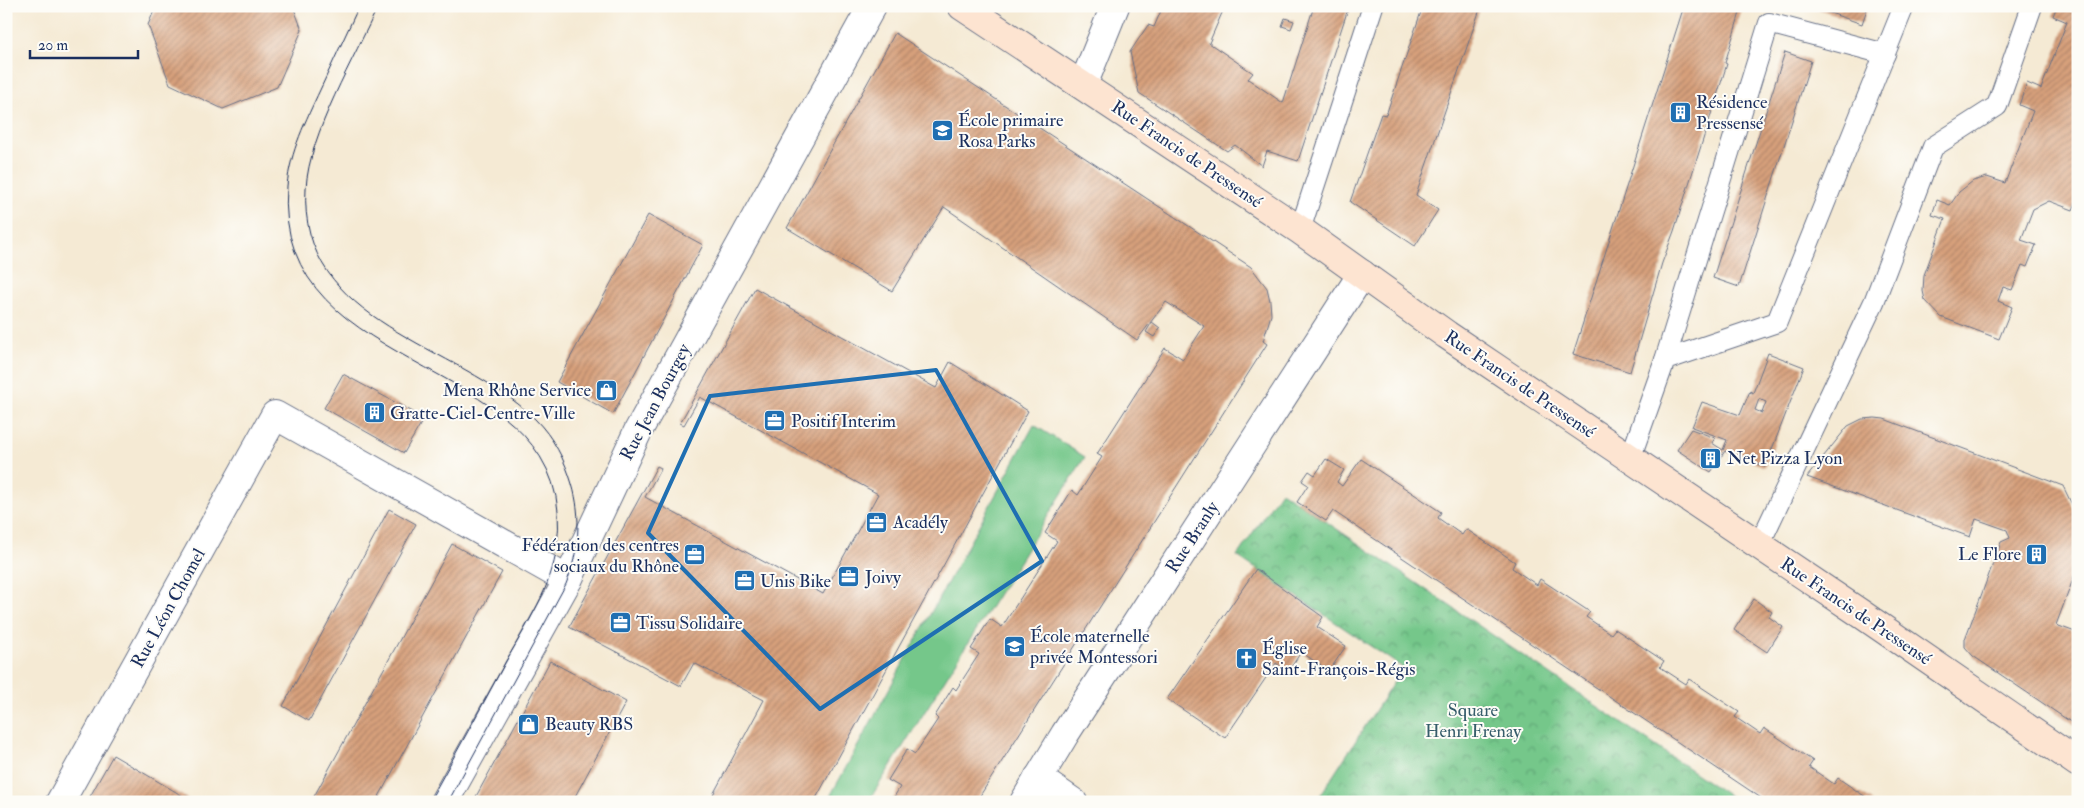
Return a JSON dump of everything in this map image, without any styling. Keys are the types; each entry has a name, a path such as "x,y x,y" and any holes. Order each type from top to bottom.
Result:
{"street":[{"name":"Rue Jean Bourgey","path":"444,802 568,580 638,431 872,6"},
{"name":"Rue Francis de Pressensé","path":"962,6 1300,230 1630,459 2078,763"},
{"path":"1083,85 1114,6"},
{"name":"Rue Branly","path":"1024,802 1362,274"},
{"name":"Rue Léon Chomel","path":"60,802 275,415 568,580"},
{"path":"1038,778 1073,802"}],"lane":[{"path":"1300,230 1373,6"},
{"path":"1665,360 1777,322 1904,6"},
{"path":"1759,545 1874,302 1933,147 1997,106 2032,6"},
{"path":"1630,459 1665,360 1769,23 1885,54"}],"highlighted area":[{"path":"936,370 1042,561 820,709 648,533 710,396"}],"green space":[{"path":"1034,425 1085,457 868,802 827,802"},
{"name":"Square Henri Frenay","path":"1281,491 1738,802 1316,802 1403,668 1237,556"}],"building":[{"path":"156,6 293,6 302,30 277,87 223,109 170,84 148,25"},
{"path":"1163,6 1225,6 1209,43 1253,73 1248,79 1283,103 1314,6 1349,6 1298,161 1267,151 1262,166 1235,145 1227,151 1139,93 1130,52 1148,25 1154,27"},
{"path":"1423,6 1472,6 1480,9 1416,195 1438,210 1415,246 1350,202 1381,114 1386,115"},
{"name":"Résidence Pressensé","path":"1684,6 1742,6 1725,63 1727,64 1662,263 1630,372 1573,354"},
{"path":"1810,6 1868,6 1862,24"},
{"path":"2057,6 2078,6 2078,198 2073,210 2049,201 2033,209 2021,240 2036,245 2027,267 2022,265 2012,290 2003,287 1998,301 2012,307 1999,339 1941,317 1925,300 1923,291 1924,275 1945,219 1932,215 1937,200 1950,205 1959,192 1973,181 1987,177 2005,183 2033,111 2019,105 2027,83 2041,89 2067,22 2053,16"},
{"path":"1285,18 1294,21 1291,29 1282,26"},
{"path":"895,33 1251,267 1267,288 1270,301 1271,315 1263,341 1267,344 976,802 891,802 900,787 888,780 907,749 915,754 938,719 935,716 953,687 956,690 979,654 971,649 990,619 1002,627 1057,541 1045,533 1072,490 1078,495 1102,457 1097,454 1165,348 1183,359 1204,326 1166,302 1137,340 944,207 892,291 787,228"},
{"path":"1785,52 1811,61 1739,287 1713,278"},
{"path":"648,215 703,245 613,414 557,382"},
{"path":"755,288 936,388 950,362 1028,411 814,802 709,802 764,700 694,663 681,686 569,627 657,466 661,468 645,497 823,594 878,494 700,397 684,425 680,423"},
{"path":"1152,322 1160,328 1154,337 1146,332"},
{"path":"1768,353 1804,367 1765,467 1725,451 1711,472 1677,450 1691,429 1715,438 1712,443 1723,450 1727,440 1692,427 1702,402 1740,415 1750,391 1753,393","holes":["1759,399 1766,402 1762,413 1755,410"]},
{"name":"Gratte-Ciel-Centre-Ville","path":"343,374 424,418 404,453 324,408"},
{"name":"Le Flore","path":"1862,419 1884,419 2063,486 2078,517 2078,566 2056,625 2078,633 2078,727 1973,656 1965,647 1965,639 2001,542 2010,538 2007,530 1976,519 1970,537 1807,477 1848,426"},
{"path":"1326,459 1344,470 1337,482 1342,486 1361,459 1441,512 1438,518 1462,535 1466,529 1515,562 1512,568 1537,585 1540,579 1590,612 1586,617 1611,634 1615,629 1664,661 1660,667 1686,684 1689,679 1739,712 1735,717 1760,734 1764,728 1813,761 1809,767 1834,784 1838,778 1873,802 1767,802 1333,511 1326,521 1297,502 1308,485 1302,481 1309,471 1315,475"},
{"path":"389,509 416,524 309,721 283,706"},
{"path":"452,544 502,572 376,802 311,802"},
{"name":"Église Saint-François-Régis","path":"1256,569 1323,617 1317,627 1346,646 1329,671 1301,652 1288,672 1276,663 1225,738 1167,699"},
{"path":"1754,599 1772,612 1769,617 1783,627 1767,652 1734,630"},
{"path":"550,661 626,702 572,802 473,802"},
{"path":"113,755 193,802 87,802"}],"tram line":[{"path":"359,6 304,125 291,161 287,186 295,251 326,299 372,336 479,399 523,435 552,482 557,546 550,576 530,620 429,802"},
{"path":"378,6 334,96 315,144 306,188 310,234 327,271 354,301 389,326 503,393 535,419 553,441 566,466 577,509 578,534 574,560 566,584 448,802"}],"place":[{"name":"Résidence Pressensé","path":"1680,112"},
{"name":"École primaire Rosa Parks","path":"942,130"},
{"name":"Mena Rhône Service","path":"607,390"},
{"name":"Gratte-Ciel-Centre-Ville","path":"374,413"},
{"name":"Positif Interim","path":"775,421"},
{"name":"Net Pizza Lyon","path":"1711,458"},
{"name":"Acadély","path":"877,522"},
{"name":"Le Flore","path":"2037,554"},
{"name":"Fédération des centres sociaux du Rhône","path":"695,555"},
{"name":"Joivy","path":"849,577"},
{"name":"Unis Bike","path":"744,581"},
{"name":"Tissu Solidaire","path":"620,623"},
{"name":"École maternelle privée Montessori","path":"1014,646"},
{"name":"Église Saint-François-Régis","path":"1246,658"},
{"name":"Beauty RBS","path":"529,724"}]}
